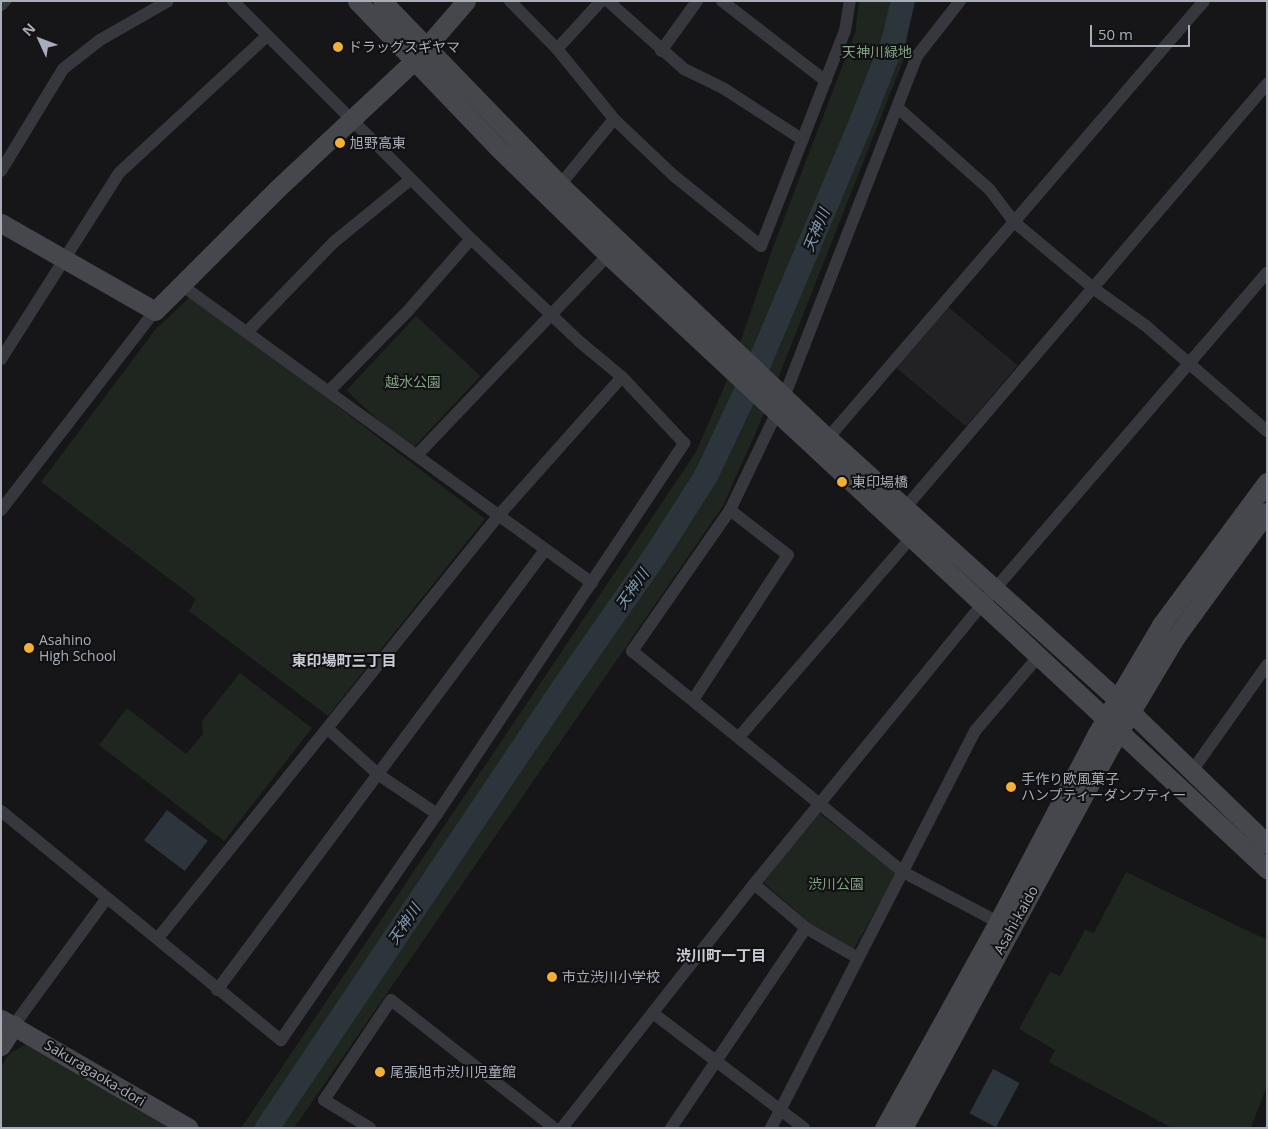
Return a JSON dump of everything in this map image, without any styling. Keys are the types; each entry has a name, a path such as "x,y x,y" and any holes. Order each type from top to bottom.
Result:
{"street":[{"path":"1,5 5,1"},
{"path":"1,171 63,69 100,40 168,1"},
{"path":"1,811 158,938 217,990 281,1040 437,814 684,443 622,377 550,314 471,239 266,37 233,1"},
{"path":"357,1 421,54 560,185 911,538 1267,869"},
{"path":"382,1 421,54 497,147 608,255 736,364"},
{"path":"4,502 154,311 421,54 466,1"},
{"path":"510,1 556,49 614,119 673,175 760,246 845,31 850,1"},
{"path":"556,49 601,1"},
{"path":"608,1 661,51 684,69 724,88 803,140"},
{"path":"661,51 697,1"},
{"path":"722,1 826,81"},
{"path":"960,1 917,56 898,108 774,400 730,510 632,651 821,802 903,872 998,922"},
{"path":"828,438 1204,1"},
{"path":"1,359 119,173 266,37"},
{"path":"905,508 1267,84"},
{"path":"898,108 990,190 1013,221 1093,288 1146,326 1267,431"},
{"path":"560,185 614,119"},
{"path":"247,332 334,242 411,179"},
{"path":"1,222 154,311"},
{"path":"329,392 407,312 471,239"},
{"path":"417,455 608,255"},
{"path":"562,1128 654,1014 754,884 982,604 1267,273"},
{"path":"180,284 592,583"},
{"path":"158,938 328,730 499,515 622,377"},
{"path":"774,400 828,438 996,588 1192,771 1267,844"},
{"path":"1124,707 1161,625 1267,482"},
{"path":"692,700 788,555 730,510"},
{"path":"1124,707 1267,512"},
{"path":"739,737 911,538"},
{"path":"217,990 545,550"},
{"path":"771,1128 975,731 1038,657"},
{"path":"1192,771 1267,666"},
{"name":"Asahi-kaido","path":"884,1128 998,922 1124,707"},
{"name":"Asahi-kaido","path":"903,1128 1113,725"},
{"path":"328,730 379,775 437,814"},
{"path":"754,884 806,928 858,958"},
{"path":"1,1046 8,1022 108,898"},
{"path":"671,1128 806,928"},
{"path":"370,1128 324,1100 391,1000 554,1128"},
{"path":"654,1014 804,1128"},
{"name":"Sakuragaoka-dori","path":"8,1022 189,1128"}],"shaded area":[{"path":"947,306 1017,365 966,426 896,367"},
{"path":"167,810 208,841 185,871 144,840"},
{"path":"993,1069 1019,1083 996,1127 970,1113"}],"green space":[{"name":"天神川緑地","path":"859,1 911,1 905,56 764,414 723,506 294,1128 241,1128 696,452 728,378 772,250 855,33"},
{"path":"192,295 485,519 328,716 189,611 196,599 41,482 155,330"},
{"name":"越水公園","path":"416,316 480,376 411,451 346,391"},
{"path":"240,673 312,728 224,841 99,745 127,708 186,754 203,734 202,721"},
{"name":"渋川公園","path":"819,813 897,873 854,949 810,923 763,882"},
{"path":"1126,872 1267,940 1267,1085 1251,1128 1172,1128 1049,1062 1055,1050 1019,1029 1050,972 1060,976 1085,930 1094,933"},
{"path":"30,1042 171,1128 1,1128 1,1067 10,1053"}],"waterway":[{"name":"天神川","path":"267,1128 561,691 655,556 706,476 759,364 858,130 894,39 903,1"}],"place":[{"name":"ドラッグスギヤマ","path":"338,47"},
{"name":"旭野高東","path":"340,143"},
{"name":"東印場橋","path":"842,482"},
{"name":"Asahino High School","path":"29,648"},
{"name":"手作り欧風菓子 ハンプティーダンプティー","path":"1011,787"},
{"name":"市立渋川小学校","path":"552,977"},
{"name":"尾張旭市渋川児童館","path":"380,1072"}],"district":[{"name":"東印場町三丁目","path":"344,661"},
{"name":"渋川町一丁目","path":"721,956"}]}
